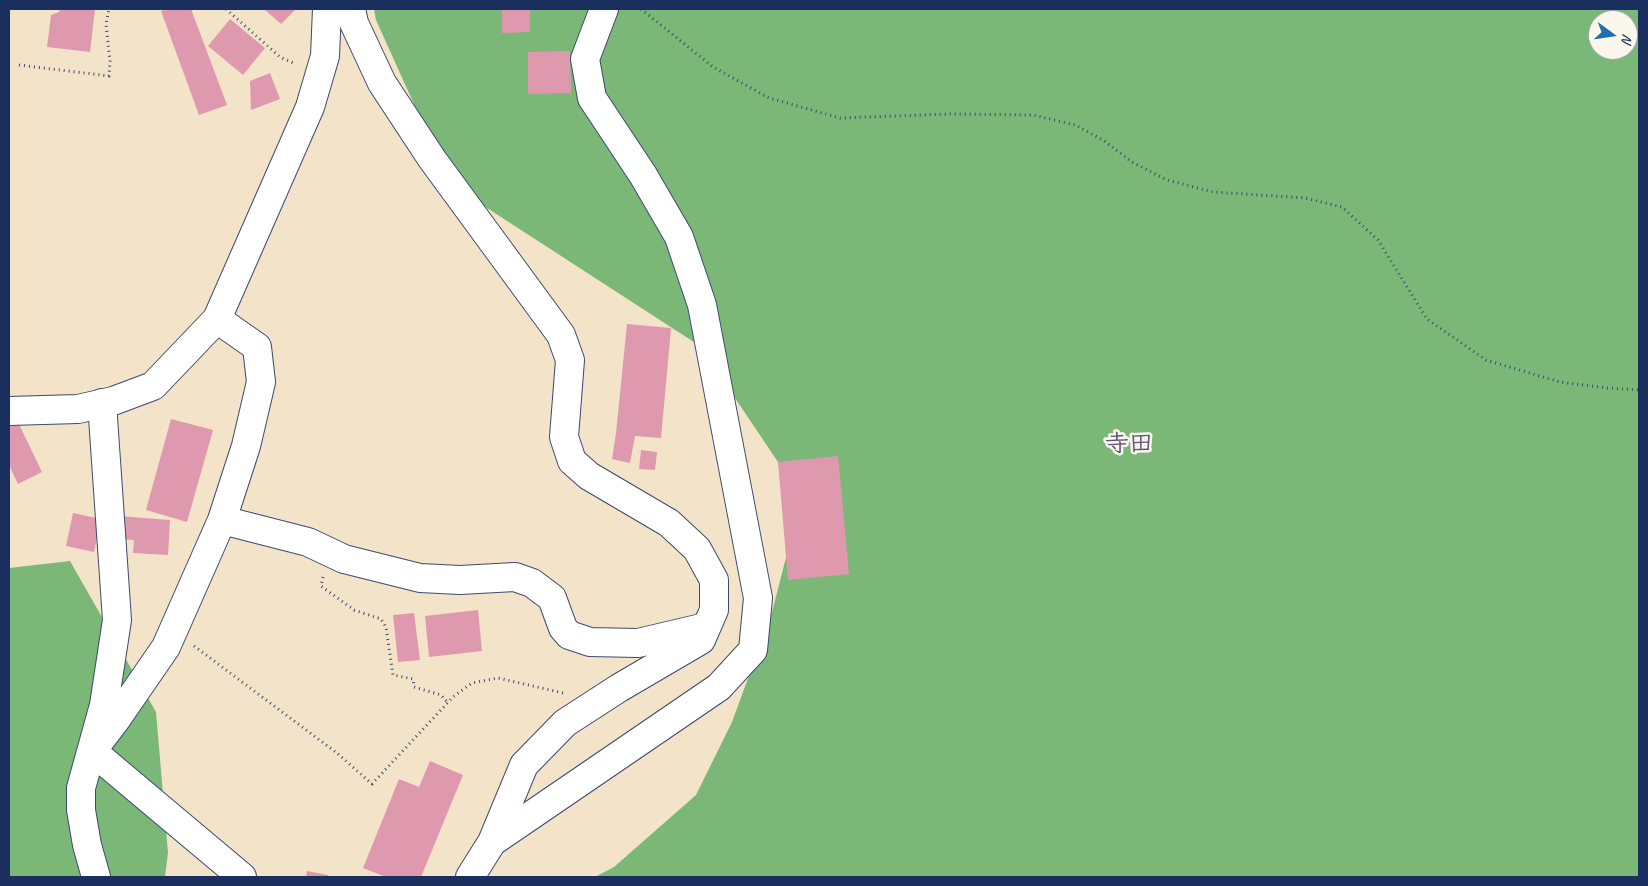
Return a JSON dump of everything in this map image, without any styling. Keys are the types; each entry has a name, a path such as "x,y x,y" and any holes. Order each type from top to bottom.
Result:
{"street":[{"path":"9,411 78,409 152,386 217,319 310,107 325,56 327,9"},
{"path":"351,9 354,23 382,82 432,159 561,335 570,360 564,437 572,461 589,476 669,523 697,548 714,580 714,610 702,640 565,723 524,765 492,842 470,877"},
{"path":"492,842 720,686 753,650 758,598 702,305 679,237 643,174 592,98 585,59 604,9"},
{"path":"92,750 115,721 166,647 222,520 246,446 261,382 258,347 217,319"},
{"path":"96,877 87,845 81,810 81,788 104,705 117,620 102,403"},
{"path":"222,520 308,542 344,559 420,578 460,580 515,577 532,583 552,598 563,628 569,636 590,642 638,644 707,627"},
{"path":"92,750 242,877"}],"path":[{"path":"19,65 110,76 106,24 108,9"},
{"path":"226,9 280,57 320,74"},
{"path":"641,9 713,67 769,98 822,113 840,118 950,114 1033,115 1075,125 1103,140 1132,162 1167,180 1213,192 1305,198 1342,207 1378,240 1427,319 1486,360 1560,382 1639,390"},
{"path":"329,552 320,586 354,610 381,619 386,626 393,675 413,679 414,688 441,695 448,703"},
{"path":"173,630 338,753 372,784 448,703 472,683 498,678 598,702"}],"green space":[{"path":"374,9 1639,9 1639,877 595,877 614,867 696,795 732,722 771,616 792,534 778,462 700,346 450,184 376,20"},
{"path":"70,561 156,712 168,853 165,877 9,877 9,568"}],"building":[{"path":"60,9 95,9 90,52 47,47 51,15 59,12"},
{"path":"168,9 191,9 227,105 199,115 161,11"},
{"path":"264,9 296,9 281,24"},
{"path":"502,9 530,9 530,32 502,33"},
{"path":"230,19 265,48 243,75 208,46"},
{"path":"570,51 571,93 528,94 528,52"},
{"path":"270,73 280,99 251,110 250,81"},
{"path":"627,324 671,328 661,438 635,436 630,463 612,459"},
{"path":"171,419 213,430 187,522 146,510"},
{"path":"17,420 42,472 18,484 9,465 9,424"},
{"path":"641,450 657,452 655,470 639,469"},
{"path":"838,456 849,574 788,580 778,462"},
{"path":"73,513 101,519 94,552 66,546"},
{"path":"119,516 170,520 168,555 133,553 134,540 118,539"},
{"path":"478,610 482,651 429,657 425,616"},
{"path":"414,613 420,660 398,662 393,615"},
{"path":"430,761 463,775 421,877 386,877 363,868 399,779 419,787"},
{"path":"307,871 328,875 328,877 306,877"}],"district":[{"name":"寺田","path":"1129,445"}]}
